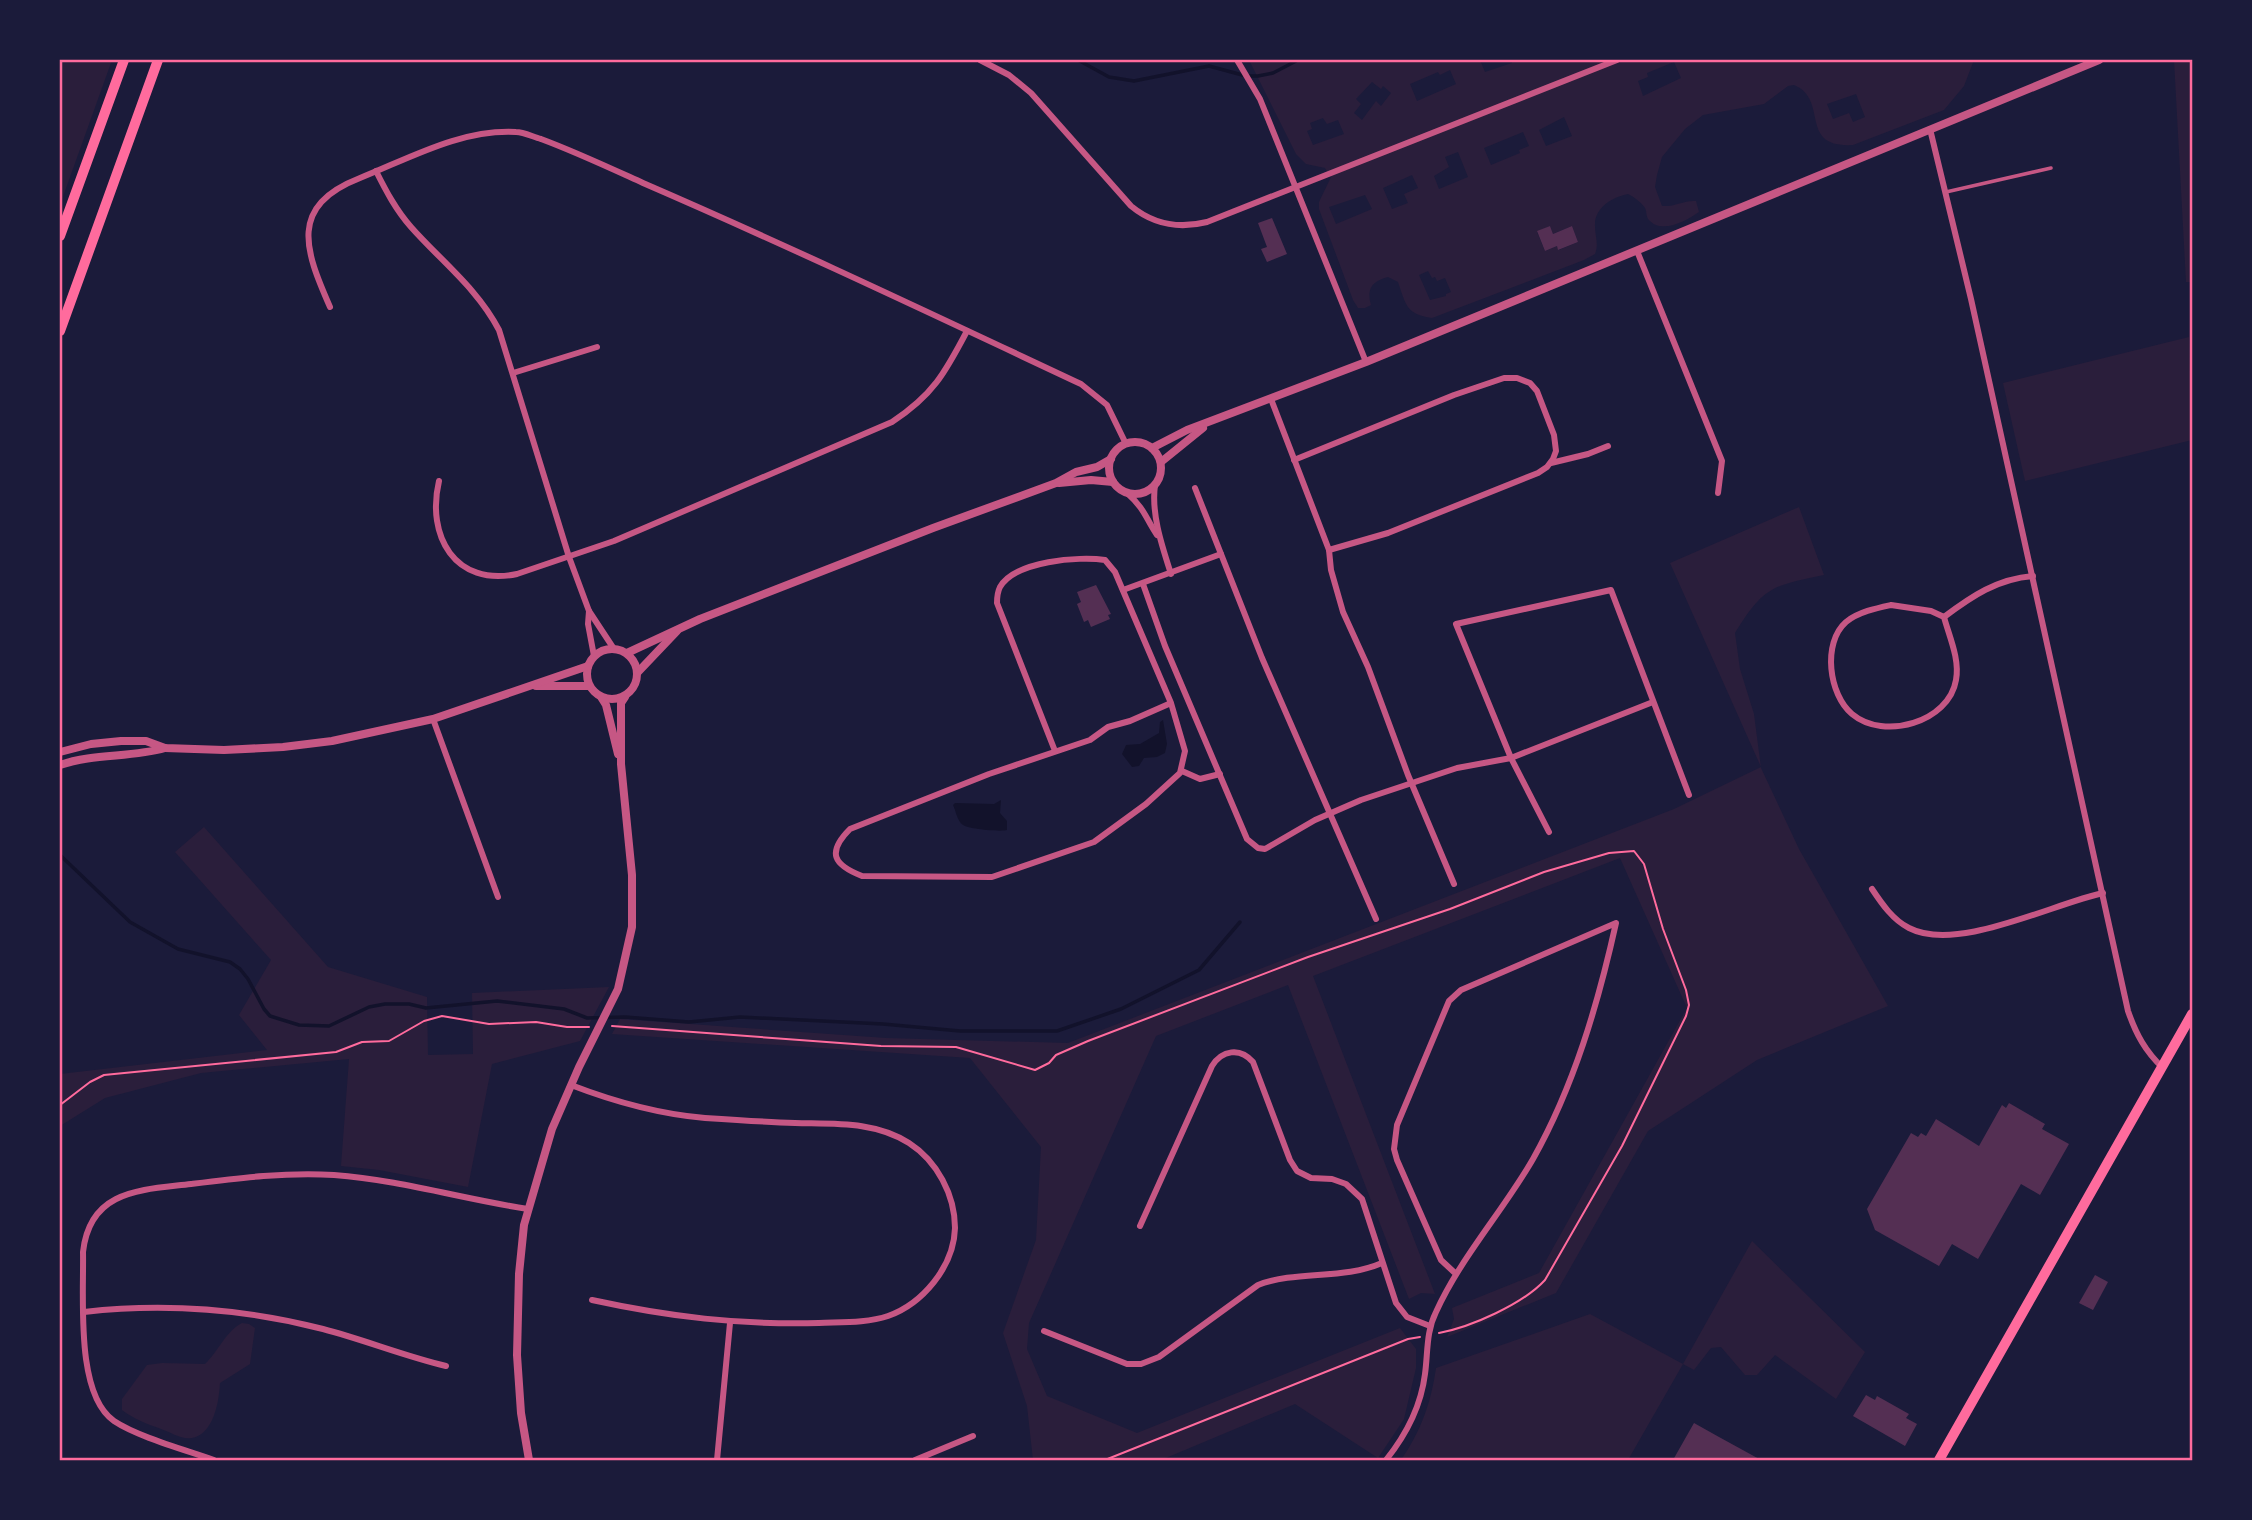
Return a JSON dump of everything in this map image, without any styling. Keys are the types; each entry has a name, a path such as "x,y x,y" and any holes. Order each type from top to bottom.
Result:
{"highway":[{"path":"60,236 124,60"},
{"path":"60,331 158,60"}],"main road":[{"path":"1939,1461 2193,1014"}],"street":[{"path":"980,60 1009,75 1031,93 1131,206 1150,219 1179,226 1201,223 1617,60"},
{"path":"1237,60 1261,99 1366,362"},
{"path":"1152,448 1187,430 1366,362 2099,60"},
{"path":"1930,128 2134,1028 2147,1052 2163,1068"},
{"path":"330,307 310,258 308,243 311,219 325,197 350,182 432,148 481,134 519,131 672,195 1081,384 1107,405 1126,444"},
{"path":"376,171 390,198 410,226 470,287 499,330 569,557 589,611 614,649"},
{"path":"1637,251 1722,461 1718,493"},
{"path":"439,481 435,502 439,533 452,557 466,569 482,576 500,578 614,541 892,422 930,393 967,331"},
{"path":"513,373 597,347"},
{"path":"1294,460 1454,395 1510,377 1524,380 1537,391 1556,443 1551,463"},
{"path":"1271,399 1329,550 1331,570 1343,612 1386,710 1412,783 1454,884"},
{"path":"1160,462 1208,424"},
{"path":"1158,537 1143,507 1113,482 1110,474 1111,459 1115,452 1126,444 1142,443 1152,448 1160,462 1161,471 1153,496 1158,537 1171,573"},
{"path":"1329,550 1364,541 1422,520 1538,473 1551,463 1608,446"},
{"path":"626,653 679,629 933,528 1056,483 1076,472 1097,467 1111,459"},
{"path":"1056,483 1091,480 1113,482"},
{"path":"1127,493 1140,494 1155,485"},
{"path":"1195,488 1262,658 1376,919"},
{"path":"1123,590 1221,554"},
{"path":"1055,751 997,603 1000,586 1030,567 1049,562 1089,557 1105,560 1115,572 1171,703 1185,751 1182,771 1146,804 1094,842 992,877 862,876 846,870 838,862 835,852 839,840 850,829 1090,740 1108,727 1130,721 1171,703"},
{"path":"1944,617 1985,589 2009,580 2033,576"},
{"path":"1143,584 1165,646 1247,839 1258,848 1265,849 1330,813 1360,800 1457,768 1511,758 1653,702"},
{"path":"1549,832 1511,758 1456,624 1611,590 1689,795"},
{"path":"1891,605 1931,611 1944,617 1957,666 1956,681 1951,695 1937,713 1925,719 1891,726 1870,724 1843,706 1830,656 1832,644 1847,622 1870,610 1891,605"},
{"path":"589,611 588,624 594,656"},
{"path":"638,672 679,629"},
{"path":"528,1461 521,1413 517,1328 524,1225 552,1129 613,1001 625,963 632,927 632,875 621,764 621,703 635,686 638,672 626,653 607,649 594,656 588,666 587,680 606,705 621,764"},
{"path":"60,752 90,744 121,741 146,741 165,747 235,750 356,737 433,719 588,666"},
{"path":"533,685 589,686"},
{"path":"601,697 609,700 625,696"},
{"path":"433,719 498,897"},
{"path":"60,765 94,756 145,753 165,747"},
{"path":"1182,771 1200,779 1220,774"},
{"path":"1872,889 1900,923 1922,933 1937,936 2018,920 2076,899 2103,893"},
{"path":"1387,1461 1405,1435 1416,1409 1425,1378 1430,1326 1456,1274 1515,1189 1556,1114 1599,993 1616,923 1461,990 1449,1002 1396,1125 1395,1149 1397,1160 1441,1260 1456,1274"},
{"path":"1140,1226 1212,1066 1225,1053 1240,1052 1253,1062 1290,1160 1297,1171 1311,1178 1332,1179 1346,1184 1362,1199 1382,1263 1401,1311 1411,1320 1430,1326"},
{"path":"571,1085 623,1103 673,1114 870,1128 907,1142 921,1152 937,1171 951,1202 955,1238 944,1265 928,1290 906,1308 882,1317 809,1323 730,1323 592,1300"},
{"path":"214,1461 133,1431 109,1416 94,1396 90,1384 84,1312 83,1252 90,1224 103,1207 126,1192 253,1176 305,1174 414,1186 528,1209"},
{"path":"1044,1331 1123,1363 1141,1364 1159,1357 1258,1285 1382,1263"},
{"path":"84,1312 170,1308 257,1315 326,1330 446,1366"},
{"path":"717,1461 730,1323"},
{"path":"915,1461 973,1436"}],"lane":[{"path":"1946,192 2051,168"}],"path":[{"path":"606,1026 881,1046 957,1047 1035,1070 1049,1063 1056,1055 1088,1041 1308,957 1450,909 1564,865 1609,852 1634,851 1644,864 1663,929 1686,990 1688,1007 1683,1024 1622,1146 1545,1280 1534,1291 1458,1328 1408,1339 1105,1461"},
{"path":"60,1105 94,1079 104,1076 336,1052 362,1042 388,1041 438,1016 453,1016 488,1024 536,1022 567,1027 594,1027"}],"shaded area":[{"path":"60,60 112,60 60,205"},
{"path":"1249,60 1480,60 1485,72 1512,63 1511,60 1974,60 1964,86 1944,110 1853,145 1836,144 1825,139 1819,131 1811,101 1805,92 1794,85 1788,86 1764,104 1703,115 1685,129 1662,157 1655,187 1662,206 1696,201 1699,212 1674,225 1660,226 1648,219 1645,208 1633,197 1628,194 1616,198 1605,204 1597,214 1595,254 1432,318 1412,311 1405,302 1398,282 1388,277 1372,286 1369,294 1371,305 1358,308 1319,209 1319,202 1331,177 1325,168 1306,164 1296,154","holes":["1674,62 1681,78 1643,96 1638,81 1648,77 1647,73","1450,70 1456,84 1417,101 1410,84 1438,72 1440,75","1372,82 1391,93 1381,106 1376,101 1362,120 1354,113 1361,104 1356,99","1856,94 1865,117 1853,122 1849,113 1833,119 1827,104","1564,117 1572,136 1546,146 1539,130","1323,118 1327,124 1338,120 1344,134 1313,145 1307,131 1312,129 1310,123","1523,132 1529,146 1519,150 1520,153 1491,165 1484,148","1458,152 1468,177 1439,189 1434,176 1449,167 1445,157","1412,175 1418,188 1404,194 1408,203 1392,209 1383,188","1365,195 1372,209 1336,224 1329,207","1550,226 1553,234 1572,226 1578,242 1559,250 1557,246 1545,251 1537,232","1428,271 1437,281 1445,278 1451,292 1430,300 1419,275"]},
{"path":"2174,60 2192,60 2192,282 2186,282"},
{"path":"2189,337 2192,440 2025,481 2003,383"},
{"path":"1799,507 1824,575 1771,590 1754,606 1735,633 1740,669 1754,714 1761,767 1670,563"},
{"path":"1163,720 1167,744 1165,753 1144,758 1139,766 1132,767 1122,754 1126,745 1140,744 1159,733 1160,722"},
{"path":"1761,767 1799,849 1888,1006 1757,1060 1648,1131 1556,1293 1447,1337 1454,1319 1452,1308 1539,1273 1687,1008 1620,858 1313,976 1435,1294 1421,1293 1409,1299 1288,985 1156,1036 1029,1323 1027,1349 1047,1396 1137,1433 1400,1328 1416,1349 1416,1368 1404,1419 1378,1458 1295,1404 1161,1460 1033,1460 1027,1406 1003,1333 1036,1240 1041,1147 970,1058 612,1034 620,1019 886,1038 1068,1043 1674,809"},
{"path":"1001,800 1000,813 1007,821 1007,830 1003,831 963,825 953,805 994,804"},
{"path":"204,827 328,967 427,997 428,1055 473,1054 472,993 609,987 580,1041 492,1064 468,1187 379,1170 341,1166 349,1059 201,1073 105,1098 60,1126 60,1074 267,1050 239,1015 271,960 175,852"},
{"path":"1752,1241 1865,1352 1836,1399 1775,1355 1757,1375 1745,1375 1721,1347 1711,1348 1694,1370 1683,1364"},
{"path":"1590,1314 1683,1364 1628,1460 1401,1460 1424,1416 1436,1368"},
{"path":"242,1323 255,1328 250,1364 220,1383 214,1416 206,1430 192,1438 180,1437 122,1410 122,1399 147,1365 205,1364 231,1331"}],"building":[{"path":"1272,218 1287,254 1267,262 1261,249 1267,247 1258,223"},
{"path":"1550,226 1553,234 1572,226 1578,242 1558,250 1557,246 1545,251 1537,231"},
{"path":"1096,585 1111,614 1108,615 1110,619 1091,627 1088,620 1084,622 1077,604 1081,602 1077,592"},
{"path":"2009,1103 2045,1124 2042,1129 2069,1144 2040,1195 2021,1184 1978,1259 1952,1244 1939,1266 1875,1230 1867,1209 1911,1133 1918,1137 1921,1133 1926,1136 1936,1119 1979,1146 2002,1105 2006,1108"},
{"path":"2095,1275 2108,1282 2093,1310 2079,1303"},
{"path":"1866,1395 1875,1400 1877,1396 1909,1414 1906,1418 1917,1424 1905,1446 1853,1416"},
{"path":"1694,1423 1719,1437 1761,1460 1673,1460"}],"waterway":[{"path":"1078,60 1109,77 1134,81 1209,66 1246,76 1258,76 1273,73 1298,60"},
{"path":"60,855 130,922 178,949 230,962 248,979 270,1016 299,1025 329,1026 369,1007 385,1004 409,1004 426,1008 497,1001 564,1009 587,1018 625,1017 689,1022 740,1017 960,1031 1057,1031 1121,1009 1199,970 1240,922"}]}
